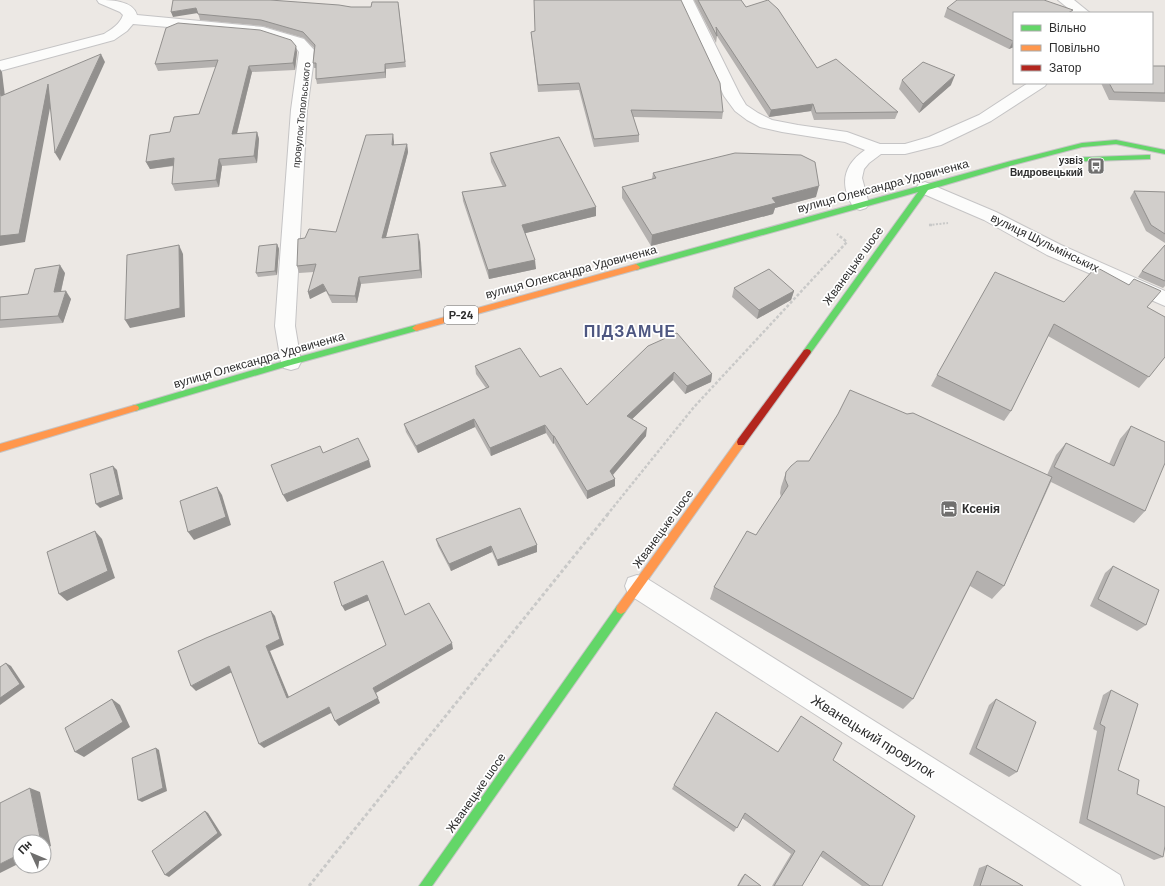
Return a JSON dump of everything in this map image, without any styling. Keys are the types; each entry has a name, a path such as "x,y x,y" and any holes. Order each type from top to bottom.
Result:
{"main road":[{"name":"вулиця Олександра Удовиченка","path":"0,448 291,362 1011,163 1094,143 1116,142 1165,152"},
{"name":"вулиця Олександра Удовиченка","path":"1011,163 1165,157"},
{"name":"Жванецьке шосе","path":"425,886 637,586 925,188"}],"street":[{"path":"0,66 109,36 124,27 130,14 125,9 104,0"},
{"path":"686,0 734,100 743,112 773,125 793,130 844,136 862,142 877,150 905,149 935,141 985,118 1037,84"},
{"path":"1065,0 1082,12"},
{"name":"провулок Топольського","path":"129,19 263,31 299,42 306,51 307,58 299,110 285,326 291,362"},
{"path":"860,204 853,178 856,168 863,159 877,150"},
{"name":"вулиця Шульмінських","path":"925,188 990,216 1054,250 1165,299"},
{"name":"Жванецький провулок","path":"637,586 1109,886"}],"path":[{"path":"926,225 954,223"},
{"path":"309,886 694,407 848,242 836,233"}],"building":[{"path":"173,0 270,0 351,7 371,7 372,2 398,2 405,62 385,64 385,72 316,79 316,63 313,63 315,45 303,32 261,20 198,14 196,8 171,12"},
{"path":"534,0 681,0 720,83 723,112 631,110 639,135 594,139 579,83 538,85 531,32 535,31"},
{"path":"698,0 741,0 746,7 768,0 778,9 817,68 836,59 898,112 816,113 813,104 771,110 716,27 717,36"},
{"path":"957,0 1044,0 1073,10 1070,12 1013,12 1013,41 947,8"},
{"path":"178,23 260,30 291,40 296,46 293,63 249,66 232,134 257,132 254,156 219,159 216,180 172,184 174,158 146,162 150,135 170,132 174,117 199,114 218,60 155,64 166,28"},
{"path":"101,54 55,153 48,84 19,234 0,236 0,90 1,96"},
{"path":"923,62 955,75 923,104 902,80"},
{"path":"1153,66 1165,66 1165,93 1114,92 1110,84 1153,84"},
{"path":"393,134 392,145 407,144 382,238 418,234 420,270 359,277 355,296 329,295 323,284 308,292 316,264 297,266 298,239 305,238 309,229 336,232 366,135"},
{"path":"559,137 596,207 522,225 535,260 488,270 462,192 506,186 490,153"},
{"path":"735,153 801,155 815,162 819,186 772,198 776,203 652,235 622,187 656,178 653,173"},
{"path":"1134,191 1165,192 1165,234 1151,225"},
{"path":"277,244 275,271 256,273 259,246"},
{"path":"179,245 180,308 125,320 127,255"},
{"path":"1165,245 1165,281 1142,271"},
{"path":"60,265 54,292 66,291 58,316 0,320 0,297 28,294 35,269"},
{"path":"1096,267 1129,285 1134,279 1161,291 1147,307 1165,317 1165,357 1149,377 1054,324 1011,411 937,375 995,272 1064,302"},
{"path":"769,269 794,291 759,310 734,288"},
{"path":"677,333 712,374 687,386 674,372 627,416 647,428 610,471 615,479 587,491 554,436 545,425 490,448 474,419 416,446 404,424 489,387 475,366 520,348 540,377 561,368 587,405 648,346"},
{"path":"850,390 907,414 913,413 1052,477 1004,586 977,571 913,699 714,587 747,531 756,535 788,486 785,479 786,472 797,461 809,461 838,414"},
{"path":"1131,426 1165,442 1165,463 1145,511 1054,467 1066,443 1114,466"},
{"path":"358,438 369,460 283,495 271,465 320,446 323,453"},
{"path":"113,466 120,495 96,504 90,474"},
{"path":"217,487 226,517 188,532 180,501"},
{"path":"520,508 537,545 497,560 491,546 449,564 436,539"},
{"path":"95,531 108,571 59,594 47,552"},
{"path":"383,561 405,615 429,603 452,643 373,688 378,698 335,721 329,707 259,744 229,666 191,686 178,651 271,611 280,639 266,646 287,698 386,645 367,595 342,606 334,582"},
{"path":"1113,566 1159,590 1146,625 1098,599"},
{"path":"6,663 20,684 0,698 0,667"},
{"path":"1111,690 1138,704 1118,770 1139,780 1137,794 1165,807 1165,846 1163,857 1087,819 1105,727 1100,724"},
{"path":"112,699 123,722 75,752 65,728"},
{"path":"996,699 1036,722 1017,772 976,748"},
{"path":"716,712 778,752 801,716 842,743 833,760 915,816 882,886 870,886 823,851 802,886 774,886 795,851 745,813 737,828 674,785"},
{"path":"156,748 163,788 138,800 132,758"},
{"path":"30,788 39,834 12,834 12,858 0,864 0,803"},
{"path":"205,811 218,833 165,875 152,851"},
{"path":"987,865 1023,886 980,886"},
{"path":"745,874 761,886 738,886"}],"traffic: fast":[{"path":"925,188 1011,163 1082,145 1116,142 1165,152"},
{"path":"1064,160 1148,157"},
{"path":"636,267 925,188"},
{"path":"807,352 925,188"},
{"path":"135,408 291,362 416,328"},
{"path":"425,886 621,609"}],"traffic: slow":[{"path":"416,328 636,267"},
{"path":"0,448 135,408"},
{"path":"621,609 741,442"}],"traffic: jam":[{"path":"741,442 807,352"}],"place":[{"name":"узвіз Видровецький","path":"1096,166"},
{"name":"Ксенія","path":"949,509"}],"district":[{"name":"ПІДЗАМЧЕ","path":"630,331"}]}
